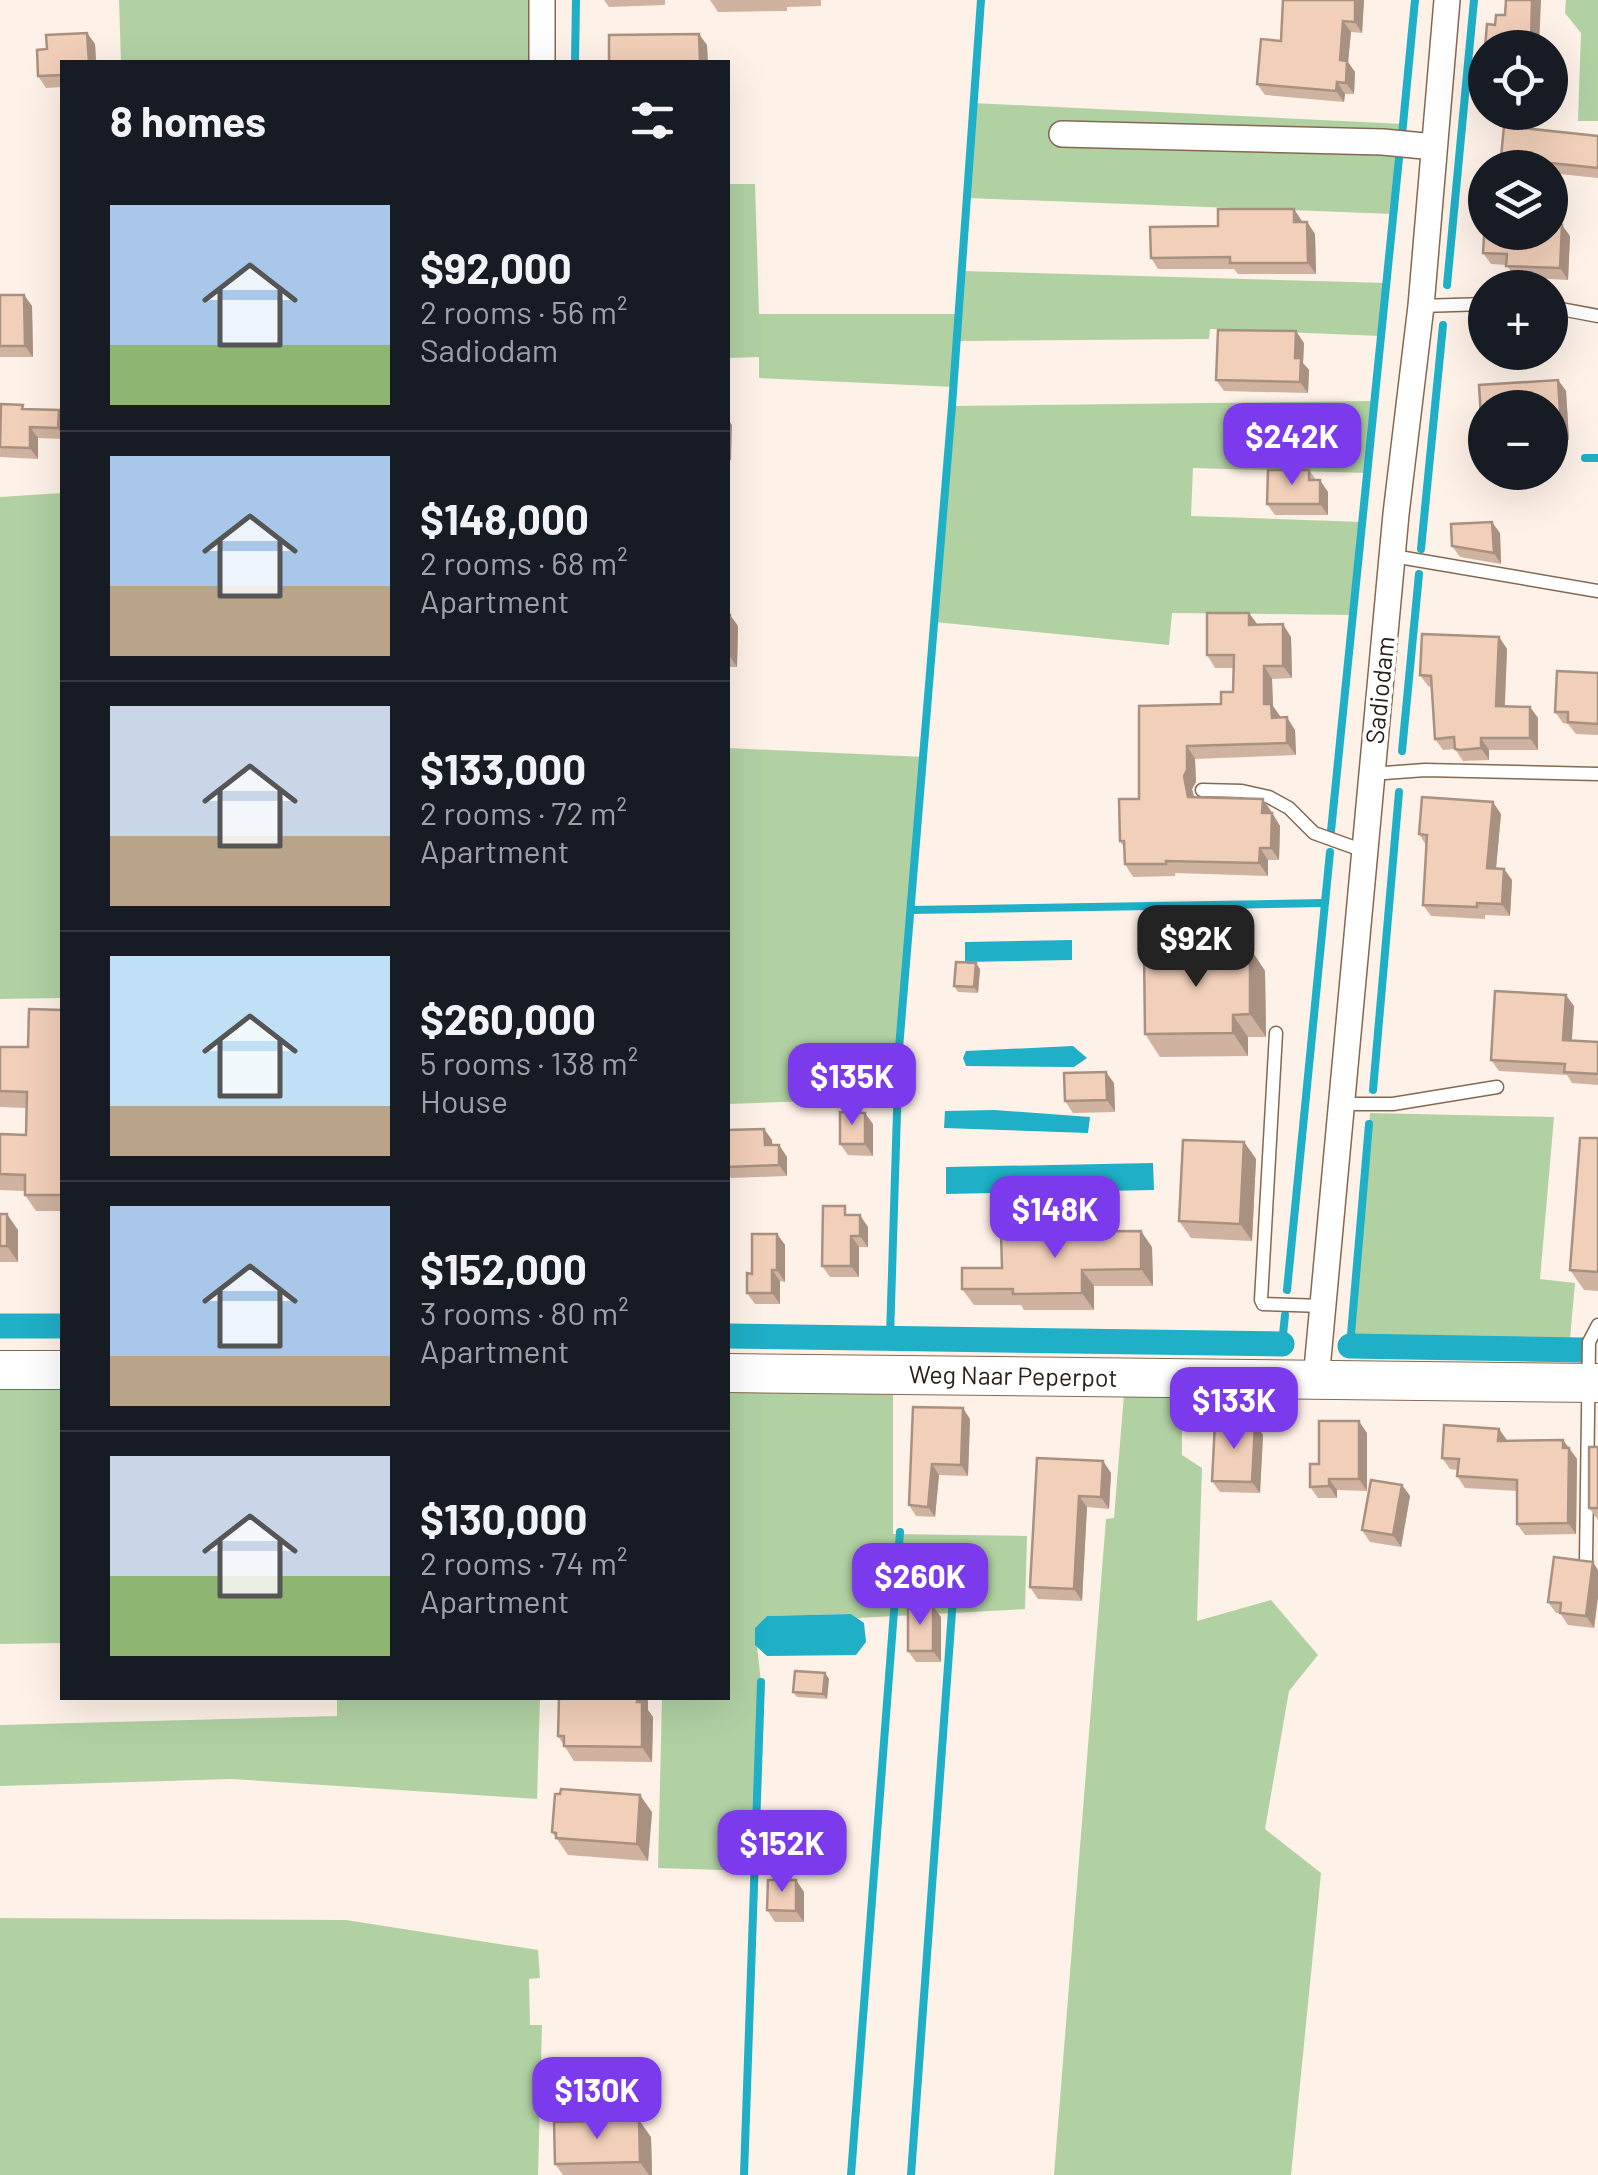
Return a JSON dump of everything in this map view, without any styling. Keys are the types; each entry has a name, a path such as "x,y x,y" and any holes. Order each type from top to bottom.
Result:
{"street":[{"path":"542,0 542,60"},
{"name":"Sadiodam","path":"1316,1380 1371,774 1421,306 1447,0"},
{"path":"1062,134 1382,142 1434,147"},
{"path":"0,1370 60,1370"},
{"name":"Weg Naar Peperpot","path":"730,1372 1594,1382"}],"lane":[{"path":"1421,306 1468,305"},
{"path":"1568,310 1598,316"},
{"path":"1393,556 1598,591"},
{"path":"1371,774 1425,770 1598,774"},
{"path":"1202,790 1242,791 1269,797 1289,808 1314,833 1364,851"},
{"path":"1276,1033 1261,1300 1263,1304 1323,1306"},
{"path":"1342,1104 1392,1104 1497,1086"},
{"path":"1586,1560 1594,1382 1590,1342 1598,1325"}],"green space":[{"path":"119,0 531,0 531,60 121,60"},
{"path":"1566,0 1598,0 1598,121 1578,121 1581,33 1565,13"},
{"path":"973,103 1403,124 1394,214 967,198"},
{"path":"730,184 755,184 759,314 958,314 962,271 1387,283 1382,336 1210,329 1209,339 958,341 954,387 759,378 759,357 730,358"},
{"path":"1375,401 1368,473 1193,468 1191,516 1362,522 1353,615 1172,613 1169,645 935,622 952,406"},
{"path":"60,493 60,998 0,999 0,497"},
{"path":"730,748 924,757 897,1098 730,1104"},
{"path":"1370,1113 1554,1117 1540,1279 1575,1283 1569,1350 1351,1341"},
{"path":"0,1385 60,1385 60,1643 0,1644"},
{"path":"730,1390 893,1391 893,1534 1027,1536 1025,1609 857,1618 851,1614 767,1616 755,1628 761,1682 755,1871 658,1868 662,1700 730,1700"},
{"path":"1124,1394 1182,1394 1182,1455 1202,1468 1197,1621 1271,1600 1318,1655 1289,1691 1265,1829 1321,1873 1291,2175 1054,2175 1106,1519 1114,1518"},
{"path":"337,1700 540,1700 537,1799 232,1779 0,1786 0,1725 337,1716"},
{"path":"0,1918 346,1920 538,1950 540,1978 529,1979 530,2025 542,2025 538,2175 0,2175"}],"water":[{"path":"1072,940 1072,960 965,962 965,942"},
{"path":"1073,1046 1087,1058 1074,1067 966,1066 963,1058 966,1051"},
{"path":"994,1110 1090,1117 1088,1133 944,1128 945,1111"},
{"path":"1153,1163 1154,1190 946,1194 946,1167"},
{"path":"851,1614 864,1623 866,1642 856,1655 767,1656 755,1645 755,1628 767,1616"}],"building":[{"path":"1283,0 1355,0 1355,22 1343,21 1340,60 1347,61 1346,83 1337,82 1336,91 1257,84 1261,39 1281,41"},
{"path":"1506,0 1532,0 1531,30 1486,30 1487,24 1495,25 1496,15 1505,15"},
{"path":"87,33 89,60 60,60 60,75 38,76 37,50 47,49 46,35"},
{"path":"699,34 700,60 609,60 609,35"},
{"path":"1504,130 1598,136 1598,168 1568,165 1568,150 1502,150"},
{"path":"1218,209 1294,209 1294,222 1307,222 1308,263 1230,263 1230,257 1151,258 1150,227 1218,226"},
{"path":"1561,250 1560,268 1506,266 1507,254 1483,253"},
{"path":"0,295 24,295 25,346 0,346"},
{"path":"1218,330 1296,331 1295,358 1301,358 1300,382 1216,380"},
{"path":"1558,380 1559,390 1479,390 1479,385"},
{"path":"1,404 59,410 58,428 30,427 30,448 0,447"},
{"path":"1268,470 1309,470 1309,480 1320,480 1320,504 1267,504"},
{"path":"1492,522 1494,553 1452,546 1451,524"},
{"path":"1207,613 1249,613 1249,625 1283,624 1283,666 1264,666 1264,704 1271,704 1272,718 1287,717 1287,743 1187,746 1184,776 1188,797 1263,799 1262,813 1272,813 1271,848 1260,848 1259,863 1125,864 1119,799 1139,799 1139,706 1221,704 1221,692 1233,692 1234,655 1207,655"},
{"path":"1422,634 1499,637 1496,706 1530,707 1530,738 1481,738 1481,748 1460,750 1455,749 1454,737 1435,739 1431,676 1420,675"},
{"path":"1557,671 1598,673 1598,724 1568,722 1568,712 1555,712"},
{"path":"1422,797 1493,802 1487,868 1504,869 1502,904 1423,905 1427,835 1419,834"},
{"path":"1250,948 1250,1014 1233,1015 1233,1033 1145,1034 1144,949"},
{"path":"956,962 976,963 974,987 954,986"},
{"path":"1495,991 1566,995 1563,1040 1598,1042 1598,1074 1564,1072 1565,1064 1491,1060"},
{"path":"29,1009 60,1010 60,1195 25,1195 25,1175 0,1174 0,1134 26,1135 27,1092 0,1091 0,1047 28,1047"},
{"path":"1106,1072 1107,1100 1065,1101 1064,1073"},
{"path":"840,1112 865,1113 865,1144 840,1144"},
{"path":"764,1129 765,1145 779,1145 779,1165 730,1167 730,1130"},
{"path":"1580,1138 1598,1138 1598,1272 1570,1270"},
{"path":"1183,1140 1244,1142 1240,1224 1179,1221"},
{"path":"823,1206 845,1206 845,1215 860,1215 860,1236 851,1236 851,1266 822,1266"},
{"path":"0,1214 7,1214 7,1246 0,1246"},
{"path":"1141,1231 1141,1269 1082,1270 1082,1293 1013,1294 1013,1289 962,1289 962,1268 1002,1268 1001,1232"},
{"path":"752,1234 777,1234 777,1270 772,1270 772,1293 747,1293 747,1273 752,1274"},
{"path":"913,1407 963,1408 961,1465 932,1464 928,1507 909,1505"},
{"path":"1319,1421 1359,1421 1359,1479 1329,1479 1329,1486 1310,1487 1310,1464 1319,1464"},
{"path":"1215,1423 1255,1424 1252,1482 1212,1481"},
{"path":"1444,1425 1499,1429 1498,1441 1563,1440 1563,1448 1569,1448 1568,1523 1517,1524 1517,1480 1457,1476 1459,1459 1442,1458"},
{"path":"1589,1447 1598,1447 1598,1508 1589,1508"},
{"path":"1037,1458 1103,1461 1101,1497 1079,1496 1074,1589 1030,1587"},
{"path":"1371,1480 1402,1485 1393,1535 1362,1530"},
{"path":"1554,1557 1593,1562 1586,1616 1560,1613 1561,1603 1548,1602"},
{"path":"908,1606 933,1606 933,1651 908,1651"},
{"path":"795,1671 825,1673 823,1694 793,1692"},
{"path":"559,1700 642,1702 642,1747 564,1746 564,1736 558,1736"},
{"path":"561,1789 640,1795 637,1844 556,1838 552,1832 555,1794 560,1794"},
{"path":"768,1880 796,1880 796,1911 767,1910"},
{"path":"639,2120 640,2162 555,2164 554,2122"}],"waterway":[{"path":"575,60 576,0"},
{"path":"890,1337 899,1048 981,0"},
{"path":"1402,135 1415,0"},
{"path":"1447,285 1474,0"},
{"path":"1331,831 1400,148"},
{"path":"1421,549 1443,325"},
{"path":"1585,458 1598,458"},
{"path":"1402,751 1419,574"},
{"path":"1373,1090 1399,792"},
{"path":"1287,1290 1330,852"},
{"path":"911,910 1324,903"},
{"path":"1350,1346 1369,1124"},
{"path":"1282,1344 1285,1315"},
{"path":"0,1326 60,1326"},
{"path":"730,1336 1282,1344"},
{"path":"1350,1346 1583,1350"},
{"path":"851,2175 900,1532"},
{"path":"911,2175 956,1556"},
{"path":"744,2175 761,1682"}]}
